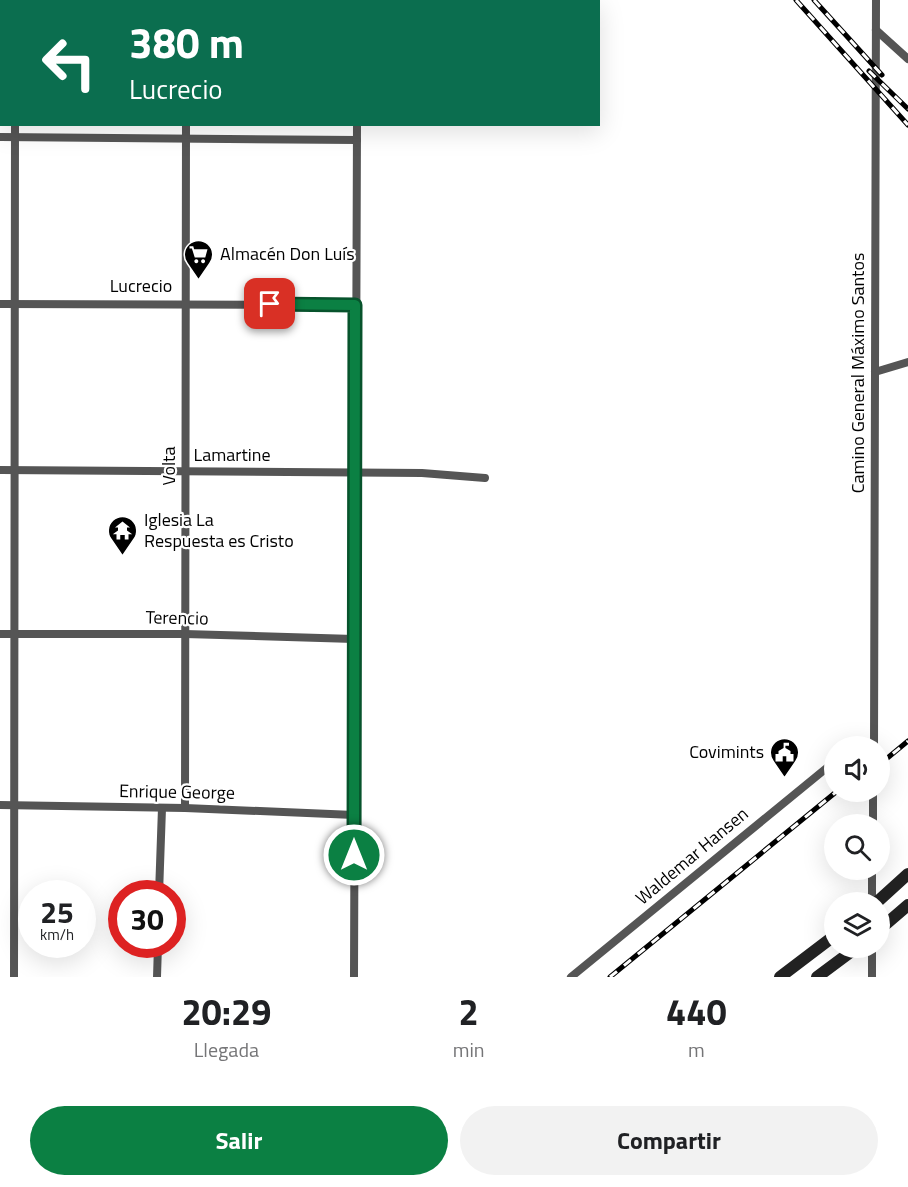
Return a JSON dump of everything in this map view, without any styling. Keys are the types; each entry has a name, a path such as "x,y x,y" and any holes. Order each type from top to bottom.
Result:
{"main road":[{"path":"887,892 908,874"},
{"path":"890,921 908,905"},
{"path":"780,977 824,944"},
{"path":"817,977 843,958"}],"street":[{"name":"Camino General Máximo Santos","path":"873,736 876,0"},
{"path":"876,30 908,59"},
{"path":"14,977 15,126"},
{"name":"Volta","path":"185,808 186,126"},
{"path":"354,977 357,126"},
{"path":"0,137 357,140"},
{"name":"Lucrecio","path":"0,304 184,302 355,305"},
{"path":"875,372 908,362"},
{"name":"Lamartine","path":"0,470 422,473 485,478"},
{"name":"Terencio","path":"0,634 186,634 354,639"},
{"name":"Waldemar Hansen","path":"571,977 824,770"},
{"name":"Enrique George","path":"0,805 185,808 354,815"},
{"path":"159,880 162,808"},
{"path":"157,977 158,958"},
{"path":"872,958 872,977"}],"railway":[{"path":"796,0 908,125"},
{"path":"814,0 882,75"},
{"path":"869,71 908,109"},
{"path":"890,756 908,741"},
{"path":"610,977 824,802"}],"place":[{"name":"Almacén Don Luís","path":"199,280"},
{"name":"Iglesia La Respuesta es Cristo","path":"123,556"},
{"name":"Covimints","path":"785,778"}],"route":[{"path":"270,304 355,305 354,855"}]}
